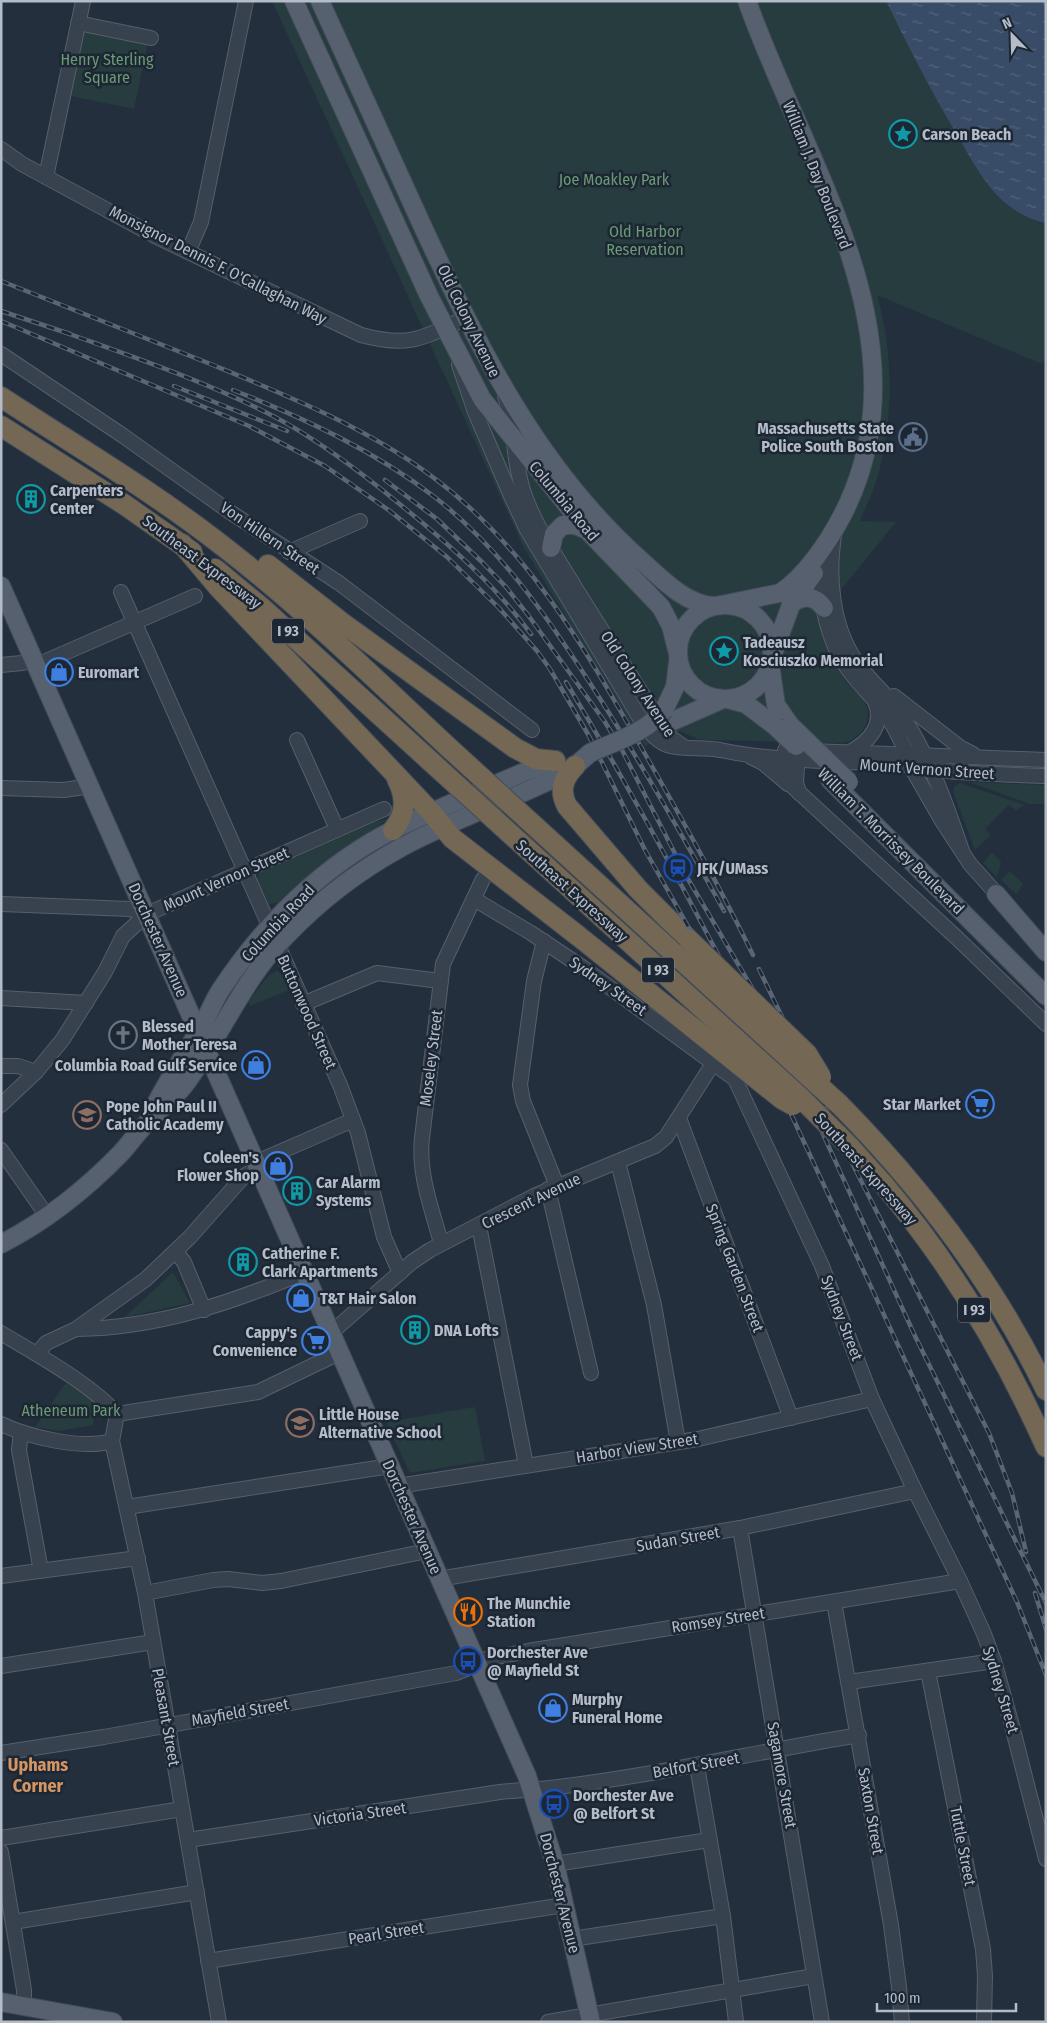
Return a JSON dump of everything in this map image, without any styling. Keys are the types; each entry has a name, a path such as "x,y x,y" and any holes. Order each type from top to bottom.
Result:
{"highway":[{"name":"Southeast Expressway","path":"1,398 148,492 224,546 303,613 839,1104 904,1174 947,1226 1010,1324 1046,1390"},
{"name":"Southeast Expressway","path":"1,426 125,505 182,544 261,607 826,1123 884,1185 932,1246 979,1319 1005,1364 1046,1447"},
{"path":"182,544 219,588 392,771 452,838 782,1099 826,1123"},
{"path":"224,546 260,559 341,622 522,753 536,759 555,761"},
{"path":"575,766 568,773 563,784 562,793 565,802 653,905 807,1054 839,1104"},
{"path":"392,771 402,790 405,802 401,818 393,830"}],"main road":[{"name":"Old Colony Avenue","path":"294,1 454,348"},
{"name":"Old Colony Avenue","path":"320,1 466,318 496,374"},
{"name":"William J. Day Boulevard","path":"747,1 768,58 830,199 854,270 870,329 874,382 868,447 857,483 822,551 815,571 791,605 770,662"},
{"name":"Columbia Road","path":"454,348 482,399 512,438 587,530 661,607 671,626 678,654 675,687 668,715"},
{"name":"Columbia Road","path":"496,374 520,415 549,457 612,533 673,588 700,604 717,606"},
{"path":"551,548 554,534 563,525 575,525 587,530"},
{"name":"William J. Day Boulevard","path":"717,606 780,593 822,551"},
{"name":"Dorchester Avenue","path":"1,586 341,1352 532,1790 555,1864 590,2018"},
{"path":"791,605 796,600 807,597 817,600 824,608"},
{"path":"717,606 733,606 744,609 761,622 770,639 770,662 762,681 741,696 725,699 709,696 693,687 682,672 678,654 680,637 688,622 701,611 717,606"},
{"name":"William T. Morrissey Boulevard","path":"770,662 776,705 782,716 782,725 830,780 1046,996"},
{"name":"Columbia Road","path":"1,1244 47,1216 86,1186 123,1151 145,1124 179,1092 207,1051 244,989 277,945 320,904 361,872 402,847 437,820 555,761 590,753 638,732 668,715 725,699"},
{"name":"William T. Morrissey Boulevard","path":"725,699 746,704 782,725 849,782 1046,980"},
{"name":"Columbia Road","path":"145,1124 217,996 234,971 292,903 333,868 393,830 437,820 549,780 575,766 590,753"},
{"path":"996,894 1046,952"},
{"path":"186,1002 217,996"},
{"path":"1,2002 108,2021"}],"street":[{"path":"46,177 83,1"},
{"path":"188,252 201,222 246,1"},
{"path":"78,23 151,38"},
{"name":"Monsignor Dennis F. O'Callaghan Way","path":"1,149 22,164 188,252 361,336 391,342 408,341 445,328 466,318"},
{"name":"Old Colony Avenue","path":"454,348 467,392 512,498 528,530 643,723 664,744 686,748"},
{"name":"Von Hillern Street","path":"1,354 289,552 339,583 532,730"},
{"name":"Old Colony Avenue","path":"496,374 508,408 516,466 525,498 551,548 663,727 670,737 686,748"},
{"path":"289,552 360,521"},
{"name":"William J. Day Boulevard","path":"836,527 832,563 835,608 845,643 866,675 897,708 931,768"},
{"name":"William J. Day Boulevard","path":"822,551 820,573 824,608 830,634 840,658 888,717 904,757"},
{"name":"Buttonwood Street","path":"121,592 340,1085 353,1120 384,1237 400,1273"},
{"path":"1,665 36,662 195,596"},
{"path":"866,675 961,748 986,758"},
{"path":"850,752 868,740 875,729 878,713 874,699"},
{"path":"297,740 337,830"},
{"name":"Mount Vernon Street","path":"718,750 743,747 791,754 904,757 924,754 1046,760"},
{"name":"Mount Vernon Street","path":"686,748 718,750 746,755 850,752 904,757 931,768 1046,776"},
{"name":"William T. Morrissey Boulevard","path":"791,754 799,793 957,938 1046,1024"},
{"path":"746,755 762,763 799,793"},
{"path":"904,757 962,851 996,894 1046,940"},
{"path":"931,768 946,803 962,851"},
{"path":"946,803 946,792 949,783 957,776 969,772"},
{"path":"1,788 64,790 90,786"},
{"name":"Mount Vernon Street","path":"1,904 130,909 146,914 384,809"},
{"name":"Moseley Street","path":"441,1244 424,1180 421,1150 440,981 443,964 483,879"},
{"name":"Sydney Street","path":"474,899 544,942 735,1078 822,1266 872,1398 915,1491 960,1581 994,1661 1046,1859"},
{"path":"1,1105 36,1072 63,1039 105,972 123,936 146,914"},
{"path":"544,942 534,982 520,1085 523,1101 553,1187 591,1373"},
{"path":"303,1004 377,973 440,981"},
{"path":"1,998 86,1003"},
{"name":"Crescent Avenue","path":"332,1332 421,1255 553,1187 655,1146 666,1137 714,1062"},
{"path":"1,1066 18,1066 36,1072"},
{"name":"Spring Garden Street","path":"679,1118 791,1418"},
{"path":"36,1354 46,1343 76,1329 120,1299 176,1252 244,1176 258,1165 353,1120"},
{"path":"1,1150 47,1216"},
{"path":"618,1162 654,1305 678,1442"},
{"path":"479,1226 526,1465"},
{"path":"176,1252 184,1262 204,1310"},
{"path":"76,1329 135,1325 204,1310 305,1272"},
{"path":"1,1333 95,1393 108,1403 117,1414 258,1392 341,1352"},
{"name":"Harbor View Street","path":"398,1486 678,1442 791,1418 872,1398"},
{"name":"Pleasant Street","path":"117,1414 112,1441 145,1593 219,2022"},
{"path":"1,1424 21,1432 45,1438 97,1445 112,1441"},
{"path":"21,1432 19,1450 41,1571"},
{"path":"127,1508 390,1466"},
{"name":"Sudan Street","path":"439,1578 740,1528 915,1491"},
{"name":"Sagamore Street","path":"740,1528 822,2022"},
{"path":"145,1593 213,1580 262,1583 281,1581 427,1551"},
{"path":"1,1576 138,1558"},
{"name":"Romsey Street","path":"476,1661 960,1581"},
{"name":"Saxton Street","path":"834,1602 859,1735 891,1925 902,2022"},
{"path":"1,1666 153,1642"},
{"name":"Mayfield Street","path":"1,1753 168,1725 456,1672 466,1669 476,1661"},
{"path":"849,1682 994,1661"},
{"name":"Tuttle Street","path":"928,1671 984,1949 984,2022"},
{"name":"Belfort Street","path":"532,1790 697,1766 859,1735"},
{"path":"697,1766 723,1916 736,2022"},
{"name":"Victoria Street","path":"188,1840 500,1792 532,1790"},
{"path":"1,1838 182,1809"},
{"path":"555,1864 709,1840"},
{"path":"1,1852 24,1990 24,2006"},
{"path":"13,1922 196,1892"},
{"name":"Pearl Street","path":"208,1961 564,1905"},
{"path":"572,1939 723,1916"},
{"path":"548,2022 590,2018 731,1990 814,1976"}],"green space":[{"name":"Old Harbor Reservation","path":"272,1 886,1 940,106 985,180 994,192 1011,207 1024,216 1046,223 1046,359 1042,364 877,295 887,341 890,388 889,412 882,459 876,482 860,521 896,522 818,618 822,635 832,659 867,708 867,720 862,732 858,736 841,743 705,740 679,731 645,746 524,548"},
{"name":"Henry Sterling Square","path":"80,28 148,42 134,109 66,95"},
{"path":"969,782 1046,785 1046,804 1030,804"},
{"path":"960,783 1025,805 1016,810 1009,805 985,829 991,835 975,850 953,792 954,787"},
{"path":"388,819 315,869 277,903 269,904 257,879 259,873 373,823"},
{"path":"992,852 1001,862 996,876 983,863"},
{"path":"1010,871 1023,884 1016,894 1001,880"},
{"path":"277,971 281,974 289,990 250,1006 248,1002 269,975"},
{"path":"173,1272 190,1303 125,1317"},
{"name":"Atheneum Park","path":"66,1383 91,1400 94,1425 59,1431 35,1427"},
{"path":"475,1407 485,1461 410,1473 386,1422"}],"water":[{"path":"886,1 1046,1 1046,223 1024,216 1011,207 994,192 985,180 940,106"}],"railway":[{"path":"1,281 213,365 353,427 405,458 464,502 495,532 523,564 574,634 619,708 669,797 753,955"},
{"path":"1,311 70,334"},
{"path":"1,321 249,426 325,466 390,511 447,557 499,608 537,651 550,669 589,736 645,850 778,1086 1017,1602 1046,1675"},
{"path":"64,332 171,371 224,393 275,417 308,436 372,482 437,535 487,582 531,634"},
{"path":"174,386 287,431"},
{"path":"233,390 312,424 389,465 436,498 481,538 520,583 555,630 588,680 658,794 724,911"},
{"path":"385,480 437,519 506,587 605,722 622,750 688,879 771,1020 915,1336 1046,1603"},
{"path":"566,682 670,864 766,1049"},
{"path":"759,969 852,1163 989,1433 1012,1493 1026,1552"},
{"path":"1035,1593 1046,1629"}],"place":[{"name":"Carson Beach","path":"903,134"},
{"name":"Massachusetts State Police South Boston","path":"913,437"},
{"name":"Carpenters Center","path":"31,499"},
{"name":"Tadeausz Kosciuszko Memorial","path":"724,651"},
{"name":"Euromart","path":"59,672"},
{"name":"JFK/UMass","path":"678,868"},
{"name":"Blessed Mother Teresa","path":"123,1035"},
{"name":"Columbia Road Gulf Service","path":"256,1065"},
{"name":"Star Market","path":"980,1104"},
{"name":"Pope John Paul II Catholic Academy","path":"87,1115"},
{"name":"Coleen's Flower Shop","path":"278,1166"},
{"name":"Car Alarm Systems","path":"297,1191"},
{"name":"Catherine F. Clark Apartments","path":"243,1262"},
{"name":"T&T Hair Salon","path":"301,1298"},
{"name":"DNA Lofts","path":"415,1330"},
{"name":"Cappy's Convenience","path":"316,1341"},
{"name":"Little House Alternative School","path":"300,1423"},
{"name":"The Munchie Station","path":"468,1612"},
{"name":"Dorchester Ave @ Mayfield St","path":"468,1661"},
{"name":"Murphy Funeral Home","path":"553,1708"},
{"name":"Dorchester Ave @ Belfort St","path":"554,1804"}],"district":[{"name":"Uphams Corner","path":"38,1775"}],"park label":[{"name":"Joe Moakley Park","path":"614,179"}]}
